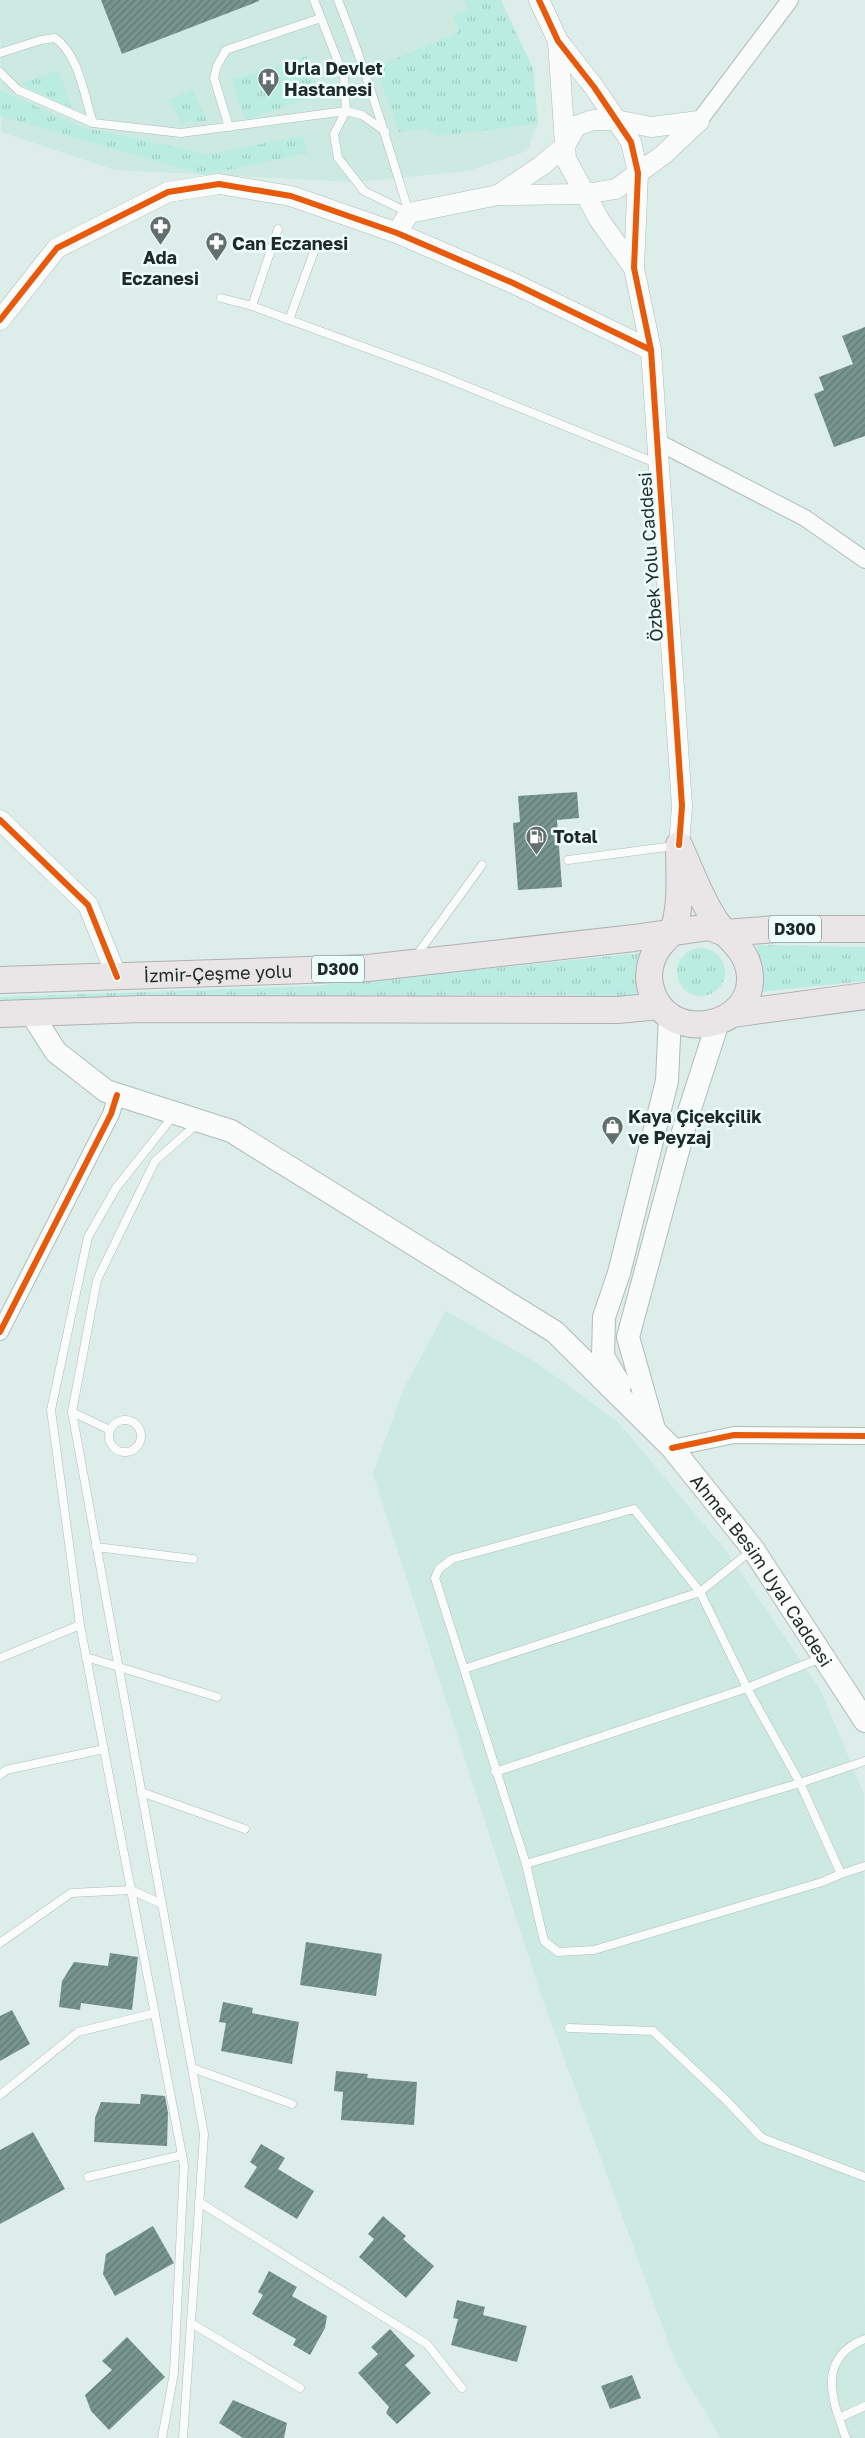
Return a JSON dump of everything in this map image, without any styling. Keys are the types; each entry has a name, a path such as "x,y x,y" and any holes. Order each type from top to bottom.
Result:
{"highway":[{"path":"664,1011 653,995 649,970 658,947 674,930 679,902 679,845"},
{"path":"679,845 713,918 724,933 741,949 749,971 748,987 742,1002 725,1018"},
{"name":"D300","path":"674,930 709,927 724,933 776,929 865,929"},
{"name":"İzmir-Çeşme yolu","path":"0,980 368,968 634,938 674,930"},
{"name":"D300","path":"664,1011 685,1024 702,1026 725,1018 865,996"},
{"name":"İzmir-Çeşme yolu","path":"0,1014 189,1009 664,1011"}],"main road":[{"path":"654,1430 620,1385 604,1356 604,1318 620,1273 667,1081 664,1011"},
{"path":"31,1013 56,1052 106,1091 231,1131 555,1332 654,1430"},
{"path":"654,1430 628,1336 686,1121 725,1018"},
{"name":"Ahmet Besim Uyal Caddesi","path":"654,1430 672,1448 753,1549 864,1720"}],"street":[{"path":"539,0 558,41 594,87 631,142 638,173 634,268"},
{"path":"397,233 409,213 498,195 585,194 616,190 663,155 699,121 790,0"},
{"path":"558,41 566,159 600,221 634,268"},
{"path":"498,195 541,166 565,146 576,126 593,120 616,120 651,127 699,121"},
{"path":"0,320 57,248 168,192 219,184 291,196 397,233 513,283 651,350"},
{"name":"Özbek Yolu Caddesi","path":"634,268 651,350 682,806 679,845"},
{"path":"658,442 805,518 865,560"},
{"path":"0,820 88,905 117,976"},
{"path":"0,1332 111,1114 117,1095"},
{"path":"672,1448 734,1435 865,1436"}],"lane":[{"path":"314,0 344,77 346,111 334,134 338,158 364,191 409,213"},
{"path":"338,0 357,46 409,213"},
{"path":"229,127 214,78 217,66 226,50 321,18"},
{"path":"0,53 41,40 55,38 65,45 73,60 93,122"},
{"path":"0,72 18,90 93,122 181,133 346,111 362,115 385,131"},
{"path":"252,306 278,229"},
{"path":"290,320 316,246"},
{"path":"221,298 252,306 434,373 659,465"},
{"path":"568,860 679,845"},
{"path":"411,963 482,865"},
{"path":"162,2438 174,2374 184,2166 80,1625 51,1410 88,1237 116,1188 174,1114"},
{"path":"182,2438 204,2134 72,1412 97,1280 155,1161 200,1122"},
{"path":"72,1412 110,1430"},
{"path":"131,1421 139,1428 139,1443 126,1452 116,1449 110,1441 110,1430 116,1422 131,1421"},
{"path":"841,1874 800,1783 747,1688 700,1592 634,1509 452,1559 438,1569 435,1578 495,1772 526,1864 544,1941 558,1952 594,1950 822,1882 865,1866"},
{"path":"96,1547 193,1559"},
{"path":"464,1669 700,1592 753,1549"},
{"path":"0,1658 80,1625"},
{"path":"86,1657 118,1665 217,1697"},
{"path":"495,1772 747,1688 824,1657"},
{"path":"0,1775 6,1770 104,1748"},
{"path":"526,1864 800,1783 865,1761"},
{"path":"141,1792 245,1829"},
{"path":"0,1943 71,1893 131,1890 162,1904"},
{"path":"0,2095 78,2032 155,2013"},
{"path":"569,2028 653,2031 726,2100 762,2138 865,2177"},
{"path":"192,2068 292,2104"},
{"path":"88,2177 182,2156"},
{"path":"199,2202 427,2344 462,2388"},
{"path":"191,2323 300,2388"},
{"path":"846,2438 831,2392 832,2370 848,2346 865,2339"},
{"path":"839,2418 865,2406"}],"shaded area":[{"name":"Urla Devlet Hastanesi","path":"0,0 501,0 533,69 538,124 527,151 468,171 356,182 115,170 1,132"},
{"path":"446,1311 537,1363 618,1422 727,1552 821,1691 864,1794 865,2438 721,2438 676,2363 542,1998 373,1474 404,1388"}],"green space":[{"path":"464,0 501,0 533,69 538,124 436,136 428,128 399,132 376,67 459,32 453,16 468,10"},
{"path":"307,56 320,95 245,120 232,80"},
{"path":"58,70 72,108 20,84"},
{"path":"192,89 208,121 181,123 169,100"},
{"path":"0,90 81,127 208,154 303,136 308,153 204,175 0,116"},
{"path":"757,945 865,947 865,981 760,992"},
{"path":"696,948 706,948 718,955 725,967 725,977 718,989 706,996 696,996 688,992 681,985 677,977 677,967 681,959 688,952"},
{"path":"641,953 644,996 500,995 0,1001 0,997 314,986"}],"building":[{"path":"101,0 259,0 259,1 122,54"},
{"path":"865,327 865,436 834,447 814,394 824,390 819,377 853,364 842,336"},
{"path":"577,792 579,818 557,820 562,887 518,890 513,823 520,822 518,796"},
{"path":"306,1942 382,1954 376,1996 300,1985"},
{"path":"110,1953 138,1957 132,2010 81,2003 80,2010 59,2007 62,1981 74,1962 108,1966"},
{"path":"223,2002 253,2008 252,2013 299,2022 292,2064 221,2051 226,2023 219,2022"},
{"path":"12,2010 30,2044 0,2061 0,2016"},
{"path":"336,2071 368,2074 367,2078 417,2082 414,2125 341,2120 343,2092 334,2091"},
{"path":"141,2094 165,2096 168,2113 167,2146 94,2142 95,2118 101,2102 140,2104"},
{"path":"33,2132 65,2189 0,2224 0,2150"},
{"path":"261,2144 285,2158 278,2169 314,2191 297,2219 244,2187 257,2167 250,2162"},
{"path":"383,2216 406,2236 403,2239 434,2266 406,2298 359,2257 374,2239 368,2234"},
{"path":"153,2226 174,2263 115,2296 103,2274 106,2254"},
{"path":"269,2271 297,2287 292,2296 327,2316 325,2328 310,2355 293,2345 296,2339 252,2314 263,2295 258,2292"},
{"path":"457,2300 485,2307 483,2315 527,2326 517,2362 451,2345 458,2319 453,2318"},
{"path":"390,2329 415,2356 405,2365 431,2393 397,2424 386,2413 389,2407 358,2373 378,2354 371,2347"},
{"path":"127,2337 165,2377 109,2430 91,2411 85,2395 112,2370 102,2361"},
{"path":"632,2375 641,2398 610,2409 601,2386"},
{"path":"233,2400 287,2423 284,2438 243,2438 219,2423"}],"cycle path":[{"path":"539,0 558,41 594,87 631,142 638,173 634,268 651,350 682,806 679,845"},
{"path":"0,320 57,248 168,192 219,184 291,196 397,233 513,283 651,350"},
{"path":"0,820 88,905 117,977"},
{"path":"0,1332 111,1114 117,1095"},
{"path":"672,1448 734,1435 865,1436"}],"place":[{"name":"Urla Devlet Hastanesi","path":"268,97"},
{"name":"Ada Eczanesi","path":"160,246"},
{"name":"Can Eczanesi","path":"216,262"},
{"name":"Total","path":"537,855"},
{"name":"Kaya Çiçekçilik ve Peyzaj","path":"612,1145"}]}
